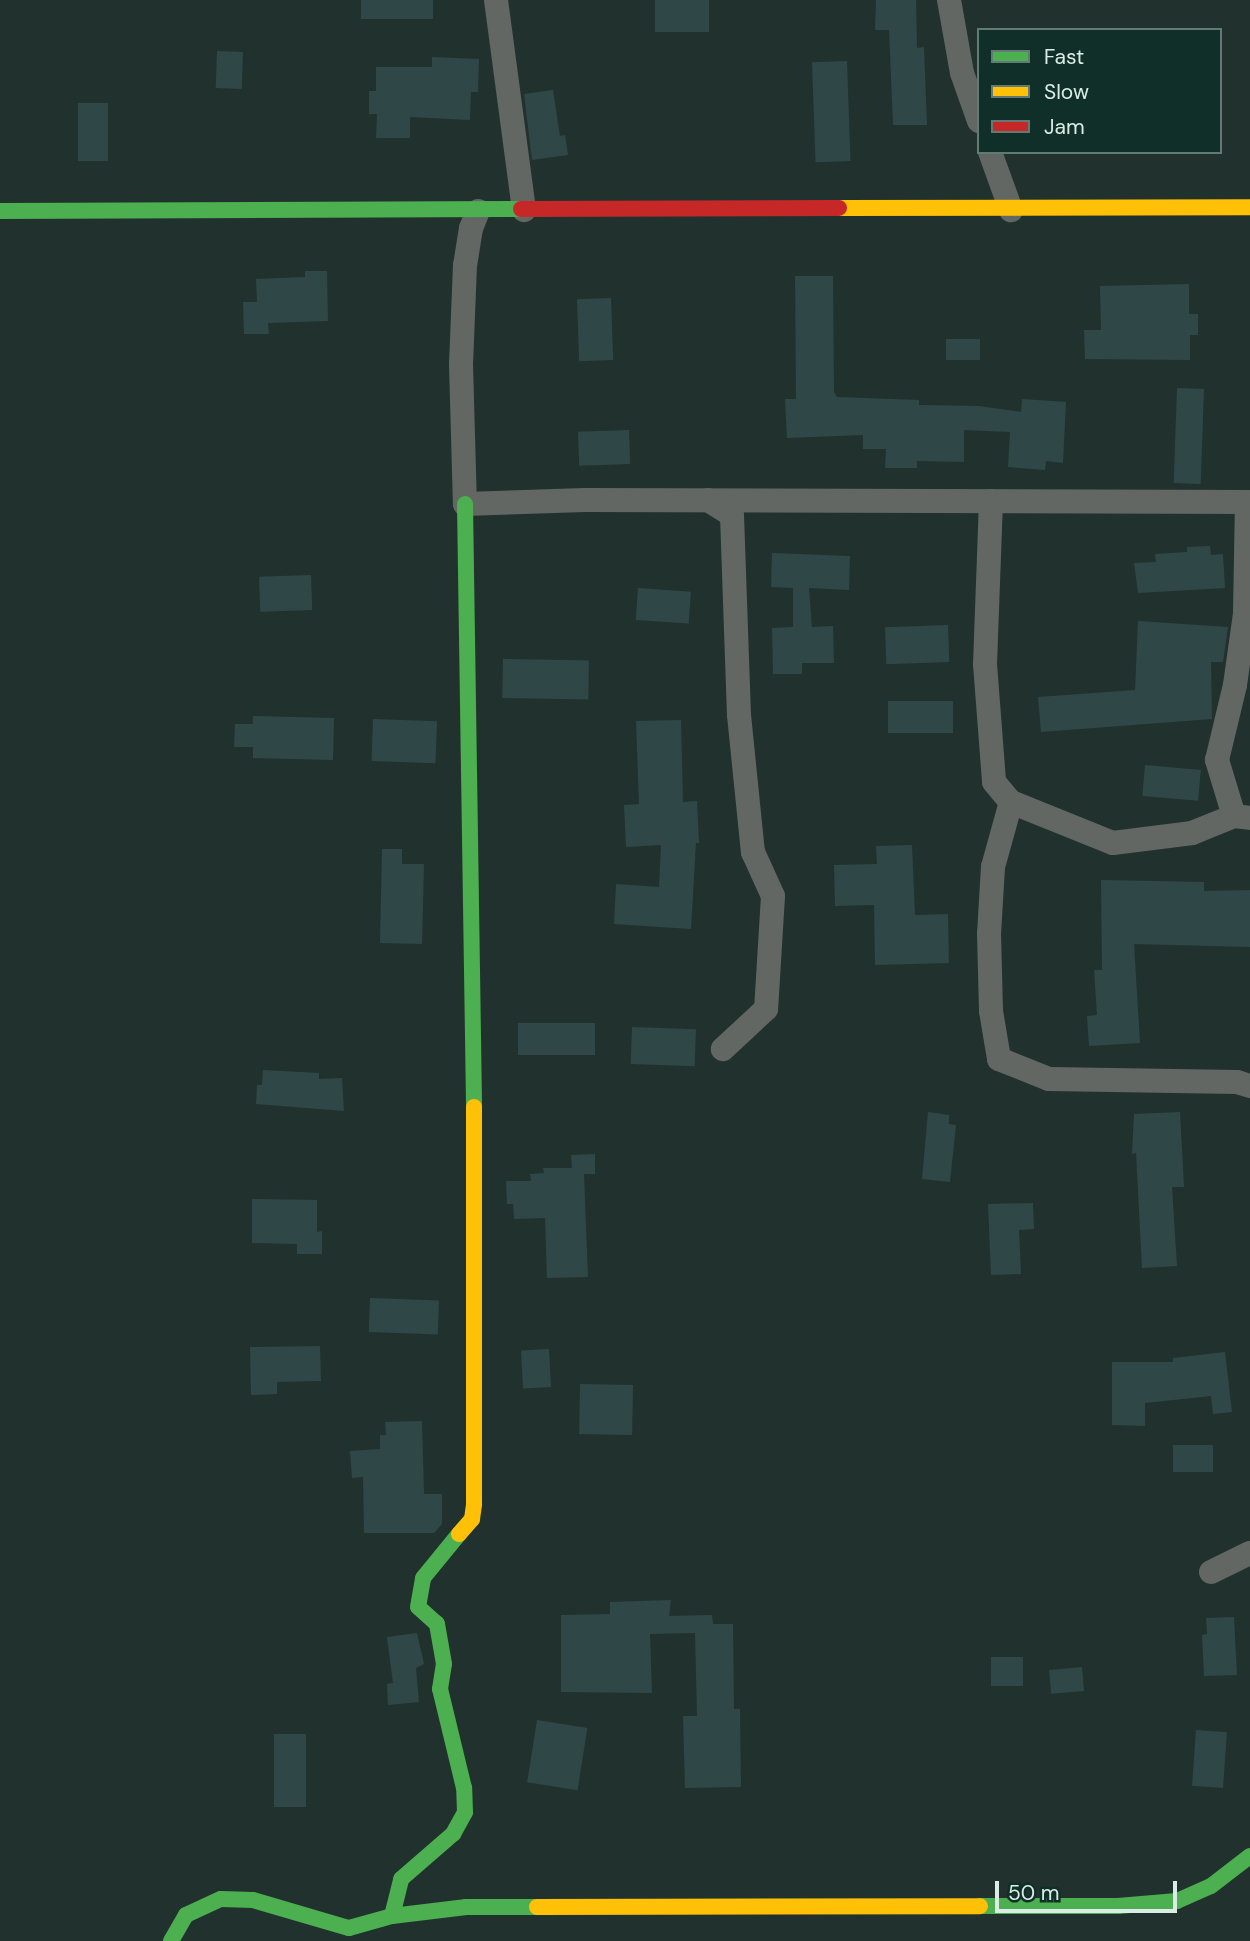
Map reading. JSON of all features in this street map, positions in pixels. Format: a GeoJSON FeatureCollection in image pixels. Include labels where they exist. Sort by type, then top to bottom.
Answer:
{"type":"FeatureCollection","features":[{"type":"Feature","properties":{"kind":"street"},"geometry":{"type":"LineString","coordinates":[[496,0],[524,210]]}},
{"type":"Feature","properties":{"kind":"street"},"geometry":{"type":"LineString","coordinates":[[948,0],[962,73],[977,115]]}},
{"type":"Feature","properties":{"kind":"street"},"geometry":{"type":"LineString","coordinates":[[991,154],[1011,210]]}},
{"type":"Feature","properties":{"kind":"street"},"geometry":{"type":"LineString","coordinates":[[0,211],[444,208],[478,211],[1011,210],[1250,207]]}},
{"type":"Feature","properties":{"kind":"street"},"geometry":{"type":"LineString","coordinates":[[392,1916],[401,1879],[453,1834],[465,1812],[464,1788],[440,1689],[444,1664],[437,1624],[418,1606],[418,1600],[423,1578],[472,1519],[474,1492],[475,1154],[466,504],[461,364],[465,265],[471,228],[478,211]]}},
{"type":"Feature","properties":{"kind":"street"},"geometry":{"type":"LineString","coordinates":[[466,504],[708,500],[991,500],[1249,502],[1245,614],[1235,685],[1217,760],[1242,817],[1192,833],[1113,843],[1010,802],[994,782],[985,664],[991,500]]}},
{"type":"Feature","properties":{"kind":"street"},"geometry":{"type":"LineString","coordinates":[[708,500],[732,515],[739,715],[752,852],[773,896],[766,1009],[723,1049]]}},
{"type":"Feature","properties":{"kind":"street"},"geometry":{"type":"LineString","coordinates":[[1010,802],[993,867],[989,934],[991,1011],[999,1059],[1049,1079],[1237,1083],[1250,1086]]}},
{"type":"Feature","properties":{"kind":"street"},"geometry":{"type":"LineString","coordinates":[[1211,1572],[1250,1553]]}},
{"type":"Feature","properties":{"kind":"street"},"geometry":{"type":"LineString","coordinates":[[171,1941],[186,1915],[220,1899],[253,1900],[349,1928],[392,1916],[490,1907],[1118,1906],[1177,1901],[1211,1886],[1250,1856]]}},
{"type":"Feature","properties":{"kind":"building"},"geometry":{"type":"Polygon","coordinates":[[[361,0],[433,0],[433,19],[361,19],[361,0]]]}},
{"type":"Feature","properties":{"kind":"building"},"geometry":{"type":"Polygon","coordinates":[[[655,0],[709,0],[709,32],[655,32],[655,0]]]}},
{"type":"Feature","properties":{"kind":"building"},"geometry":{"type":"Polygon","coordinates":[[[876,0],[916,0],[917,48],[924,47],[927,125],[893,125],[889,30],[875,30],[876,0]]]}},
{"type":"Feature","properties":{"kind":"building"},"geometry":{"type":"Polygon","coordinates":[[[217,51],[243,52],[242,89],[216,88],[217,51]]]}},
{"type":"Feature","properties":{"kind":"building"},"geometry":{"type":"Polygon","coordinates":[[[432,57],[479,59],[478,92],[471,92],[470,120],[410,117],[410,138],[376,138],[377,114],[369,114],[369,91],[376,91],[376,67],[432,67],[432,57]]]}},
{"type":"Feature","properties":{"kind":"building"},"geometry":{"type":"Polygon","coordinates":[[[847,61],[850,161],[816,162],[812,62],[847,61]]]}},
{"type":"Feature","properties":{"kind":"building"},"geometry":{"type":"Polygon","coordinates":[[[553,90],[560,136],[565,135],[568,155],[532,160],[524,94],[553,90]]]}},
{"type":"Feature","properties":{"kind":"building"},"geometry":{"type":"Polygon","coordinates":[[[78,103],[108,103],[108,161],[78,161],[78,103]]]}},
{"type":"Feature","properties":{"kind":"building"},"geometry":{"type":"Polygon","coordinates":[[[305,271],[327,271],[328,321],[268,323],[269,334],[244,334],[243,302],[257,302],[256,279],[305,277],[305,271]]]}},
{"type":"Feature","properties":{"kind":"building"},"geometry":{"type":"Polygon","coordinates":[[[795,276],[833,276],[834,392],[837,397],[919,400],[919,405],[979,406],[1021,412],[1022,399],[1066,402],[1063,463],[1046,461],[1045,470],[1008,467],[1010,432],[964,430],[964,462],[917,461],[917,468],[885,468],[886,449],[863,449],[863,435],[787,438],[785,399],[796,399],[795,276]]]}},
{"type":"Feature","properties":{"kind":"building"},"geometry":{"type":"Polygon","coordinates":[[[1189,284],[1189,314],[1198,314],[1198,335],[1190,335],[1190,360],[1085,359],[1084,330],[1101,330],[1100,286],[1189,284]]]}},
{"type":"Feature","properties":{"kind":"building"},"geometry":{"type":"Polygon","coordinates":[[[611,298],[613,360],[579,361],[577,299],[611,298]]]}},
{"type":"Feature","properties":{"kind":"building"},"geometry":{"type":"Polygon","coordinates":[[[946,339],[980,339],[980,360],[946,360],[946,339]]]}},
{"type":"Feature","properties":{"kind":"building"},"geometry":{"type":"Polygon","coordinates":[[[1177,388],[1204,389],[1201,484],[1174,483],[1177,388]]]}},
{"type":"Feature","properties":{"kind":"building"},"geometry":{"type":"Polygon","coordinates":[[[629,430],[630,464],[579,466],[578,432],[629,430]]]}},
{"type":"Feature","properties":{"kind":"building"},"geometry":{"type":"Polygon","coordinates":[[[1210,546],[1211,555],[1223,554],[1225,588],[1138,593],[1134,563],[1156,562],[1155,554],[1187,552],[1187,547],[1210,546]]]}},
{"type":"Feature","properties":{"kind":"building"},"geometry":{"type":"Polygon","coordinates":[[[772,553],[850,556],[849,590],[809,588],[812,627],[833,626],[834,663],[802,663],[802,674],[773,674],[772,628],[793,627],[793,588],[771,587],[772,553]]]}},
{"type":"Feature","properties":{"kind":"building"},"geometry":{"type":"Polygon","coordinates":[[[311,575],[312,610],[260,612],[259,577],[311,575]]]}},
{"type":"Feature","properties":{"kind":"building"},"geometry":{"type":"Polygon","coordinates":[[[638,588],[691,592],[689,624],[636,620],[638,588]]]}},
{"type":"Feature","properties":{"kind":"building"},"geometry":{"type":"Polygon","coordinates":[[[1138,621],[1228,627],[1223,662],[1211,662],[1212,719],[1041,732],[1038,697],[1135,690],[1138,621]]]}},
{"type":"Feature","properties":{"kind":"building"},"geometry":{"type":"Polygon","coordinates":[[[948,625],[949,662],[886,664],[885,627],[948,625]]]}},
{"type":"Feature","properties":{"kind":"building"},"geometry":{"type":"Polygon","coordinates":[[[503,659],[589,661],[588,699],[502,698],[503,659]]]}},
{"type":"Feature","properties":{"kind":"building"},"geometry":{"type":"Polygon","coordinates":[[[888,701],[953,701],[953,733],[888,733],[888,701]]]}},
{"type":"Feature","properties":{"kind":"building"},"geometry":{"type":"Polygon","coordinates":[[[253,716],[334,718],[333,760],[253,758],[253,747],[234,747],[235,724],[253,724],[253,716]]]}},
{"type":"Feature","properties":{"kind":"building"},"geometry":{"type":"Polygon","coordinates":[[[373,719],[437,721],[435,763],[372,761],[373,719]]]}},
{"type":"Feature","properties":{"kind":"building"},"geometry":{"type":"Polygon","coordinates":[[[681,720],[683,802],[697,801],[699,843],[696,843],[691,929],[614,924],[616,884],[659,887],[661,845],[626,847],[624,805],[639,804],[636,721],[681,720]]]}},
{"type":"Feature","properties":{"kind":"building"},"geometry":{"type":"Polygon","coordinates":[[[1145,765],[1201,770],[1198,801],[1142,796],[1145,765]]]}},
{"type":"Feature","properties":{"kind":"building"},"geometry":{"type":"Polygon","coordinates":[[[912,845],[915,915],[948,914],[949,963],[875,965],[874,905],[835,906],[834,865],[877,864],[876,846],[912,845]]]}},
{"type":"Feature","properties":{"kind":"building"},"geometry":{"type":"Polygon","coordinates":[[[382,849],[402,849],[402,864],[424,864],[422,944],[380,943],[382,849]]]}},
{"type":"Feature","properties":{"kind":"building"},"geometry":{"type":"Polygon","coordinates":[[[1101,880],[1204,882],[1204,891],[1250,890],[1250,947],[1134,944],[1140,1043],[1089,1046],[1087,1016],[1097,1015],[1094,970],[1102,970],[1101,880]]]}},
{"type":"Feature","properties":{"kind":"building"},"geometry":{"type":"Polygon","coordinates":[[[518,1023],[595,1023],[595,1055],[518,1055],[518,1023]]]}},
{"type":"Feature","properties":{"kind":"building"},"geometry":{"type":"Polygon","coordinates":[[[632,1027],[696,1029],[695,1066],[631,1064],[632,1027]]]}},
{"type":"Feature","properties":{"kind":"building"},"geometry":{"type":"Polygon","coordinates":[[[263,1070],[319,1073],[319,1079],[342,1078],[344,1111],[256,1104],[257,1085],[262,1085],[263,1070]]]}},
{"type":"Feature","properties":{"kind":"building"},"geometry":{"type":"Polygon","coordinates":[[[928,1112],[949,1115],[949,1124],[956,1125],[950,1182],[922,1179],[928,1112]]]}},
{"type":"Feature","properties":{"kind":"building"},"geometry":{"type":"Polygon","coordinates":[[[1180,1112],[1184,1187],[1172,1187],[1177,1266],[1142,1268],[1136,1153],[1132,1154],[1134,1114],[1180,1112]]]}},
{"type":"Feature","properties":{"kind":"building"},"geometry":{"type":"Polygon","coordinates":[[[595,1154],[595,1174],[584,1174],[588,1277],[547,1278],[545,1218],[514,1219],[513,1204],[507,1204],[506,1181],[531,1181],[530,1174],[544,1173],[543,1168],[572,1168],[571,1155],[595,1154]]]}},
{"type":"Feature","properties":{"kind":"building"},"geometry":{"type":"Polygon","coordinates":[[[252,1199],[317,1200],[317,1232],[322,1231],[322,1254],[297,1254],[297,1244],[252,1243],[252,1199]]]}},
{"type":"Feature","properties":{"kind":"building"},"geometry":{"type":"Polygon","coordinates":[[[1033,1203],[1034,1229],[1019,1230],[1021,1274],[991,1275],[988,1204],[1033,1203]]]}},
{"type":"Feature","properties":{"kind":"building"},"geometry":{"type":"Polygon","coordinates":[[[370,1298],[439,1300],[438,1334],[369,1332],[370,1298]]]}},
{"type":"Feature","properties":{"kind":"building"},"geometry":{"type":"Polygon","coordinates":[[[320,1346],[321,1381],[277,1382],[277,1394],[251,1395],[250,1347],[320,1346]]]}},
{"type":"Feature","properties":{"kind":"building"},"geometry":{"type":"Polygon","coordinates":[[[549,1349],[551,1387],[523,1388],[521,1350],[549,1349]]]}},
{"type":"Feature","properties":{"kind":"building"},"geometry":{"type":"Polygon","coordinates":[[[1225,1352],[1232,1412],[1213,1414],[1211,1396],[1145,1403],[1145,1426],[1112,1425],[1112,1362],[1173,1362],[1173,1358],[1225,1352]]]}},
{"type":"Feature","properties":{"kind":"building"},"geometry":{"type":"Polygon","coordinates":[[[580,1384],[633,1385],[632,1435],[579,1434],[580,1384]]]}},
{"type":"Feature","properties":{"kind":"building"},"geometry":{"type":"Polygon","coordinates":[[[422,1421],[424,1494],[442,1494],[442,1524],[434,1533],[364,1533],[363,1477],[352,1478],[350,1451],[380,1449],[380,1435],[386,1435],[385,1422],[422,1421]]]}},
{"type":"Feature","properties":{"kind":"building"},"geometry":{"type":"Polygon","coordinates":[[[1173,1445],[1213,1445],[1213,1472],[1173,1472],[1173,1445]]]}},
{"type":"Feature","properties":{"kind":"building"},"geometry":{"type":"Polygon","coordinates":[[[671,1600],[669,1616],[712,1615],[713,1624],[733,1624],[734,1709],[740,1709],[741,1787],[685,1788],[683,1716],[697,1716],[695,1633],[650,1634],[652,1693],[561,1692],[561,1615],[610,1614],[610,1602],[671,1600]]]}},
{"type":"Feature","properties":{"kind":"building"},"geometry":{"type":"Polygon","coordinates":[[[1234,1617],[1237,1675],[1204,1676],[1202,1635],[1207,1634],[1206,1618],[1234,1617]]]}},
{"type":"Feature","properties":{"kind":"building"},"geometry":{"type":"Polygon","coordinates":[[[417,1633],[424,1664],[416,1668],[419,1702],[388,1705],[387,1684],[393,1683],[387,1637],[417,1633]]]}},
{"type":"Feature","properties":{"kind":"building"},"geometry":{"type":"Polygon","coordinates":[[[991,1657],[1023,1657],[1023,1686],[991,1686],[991,1657]]]}},
{"type":"Feature","properties":{"kind":"building"},"geometry":{"type":"Polygon","coordinates":[[[1082,1667],[1084,1691],[1051,1694],[1049,1670],[1082,1667]]]}},
{"type":"Feature","properties":{"kind":"building"},"geometry":{"type":"Polygon","coordinates":[[[537,1720],[587,1728],[578,1790],[527,1782],[537,1720]]]}},
{"type":"Feature","properties":{"kind":"building"},"geometry":{"type":"Polygon","coordinates":[[[1196,1730],[1227,1732],[1223,1788],[1192,1786],[1196,1730]]]}},
{"type":"Feature","properties":{"kind":"building"},"geometry":{"type":"Polygon","coordinates":[[[274,1734],[306,1734],[306,1807],[274,1807],[274,1734]]]}},
{"type":"Feature","properties":{"kind":"traffic: fast"},"geometry":{"type":"LineString","coordinates":[[0,211],[521,209]]}},
{"type":"Feature","properties":{"kind":"traffic: fast"},"geometry":{"type":"LineString","coordinates":[[465,504],[474,1107]]}},
{"type":"Feature","properties":{"kind":"traffic: fast"},"geometry":{"type":"LineString","coordinates":[[392,1916],[401,1879],[453,1834],[465,1812],[464,1788],[440,1689],[444,1664],[437,1624],[418,1607],[423,1578],[459,1534]]}},
{"type":"Feature","properties":{"kind":"traffic: fast"},"geometry":{"type":"LineString","coordinates":[[980,1906],[1118,1906],[1177,1901],[1211,1886],[1250,1856]]}},
{"type":"Feature","properties":{"kind":"traffic: fast"},"geometry":{"type":"LineString","coordinates":[[171,1941],[186,1915],[221,1899],[253,1900],[349,1928],[392,1916],[466,1907],[537,1907]]}},
{"type":"Feature","properties":{"kind":"traffic: slow"},"geometry":{"type":"LineString","coordinates":[[839,208],[1250,207]]}},
{"type":"Feature","properties":{"kind":"traffic: slow"},"geometry":{"type":"LineString","coordinates":[[459,1534],[472,1519],[474,1504],[474,1107]]}},
{"type":"Feature","properties":{"kind":"traffic: slow"},"geometry":{"type":"LineString","coordinates":[[537,1907],[980,1906]]}},
{"type":"Feature","properties":{"kind":"traffic: jam"},"geometry":{"type":"LineString","coordinates":[[521,209],[839,208]]}}]}
